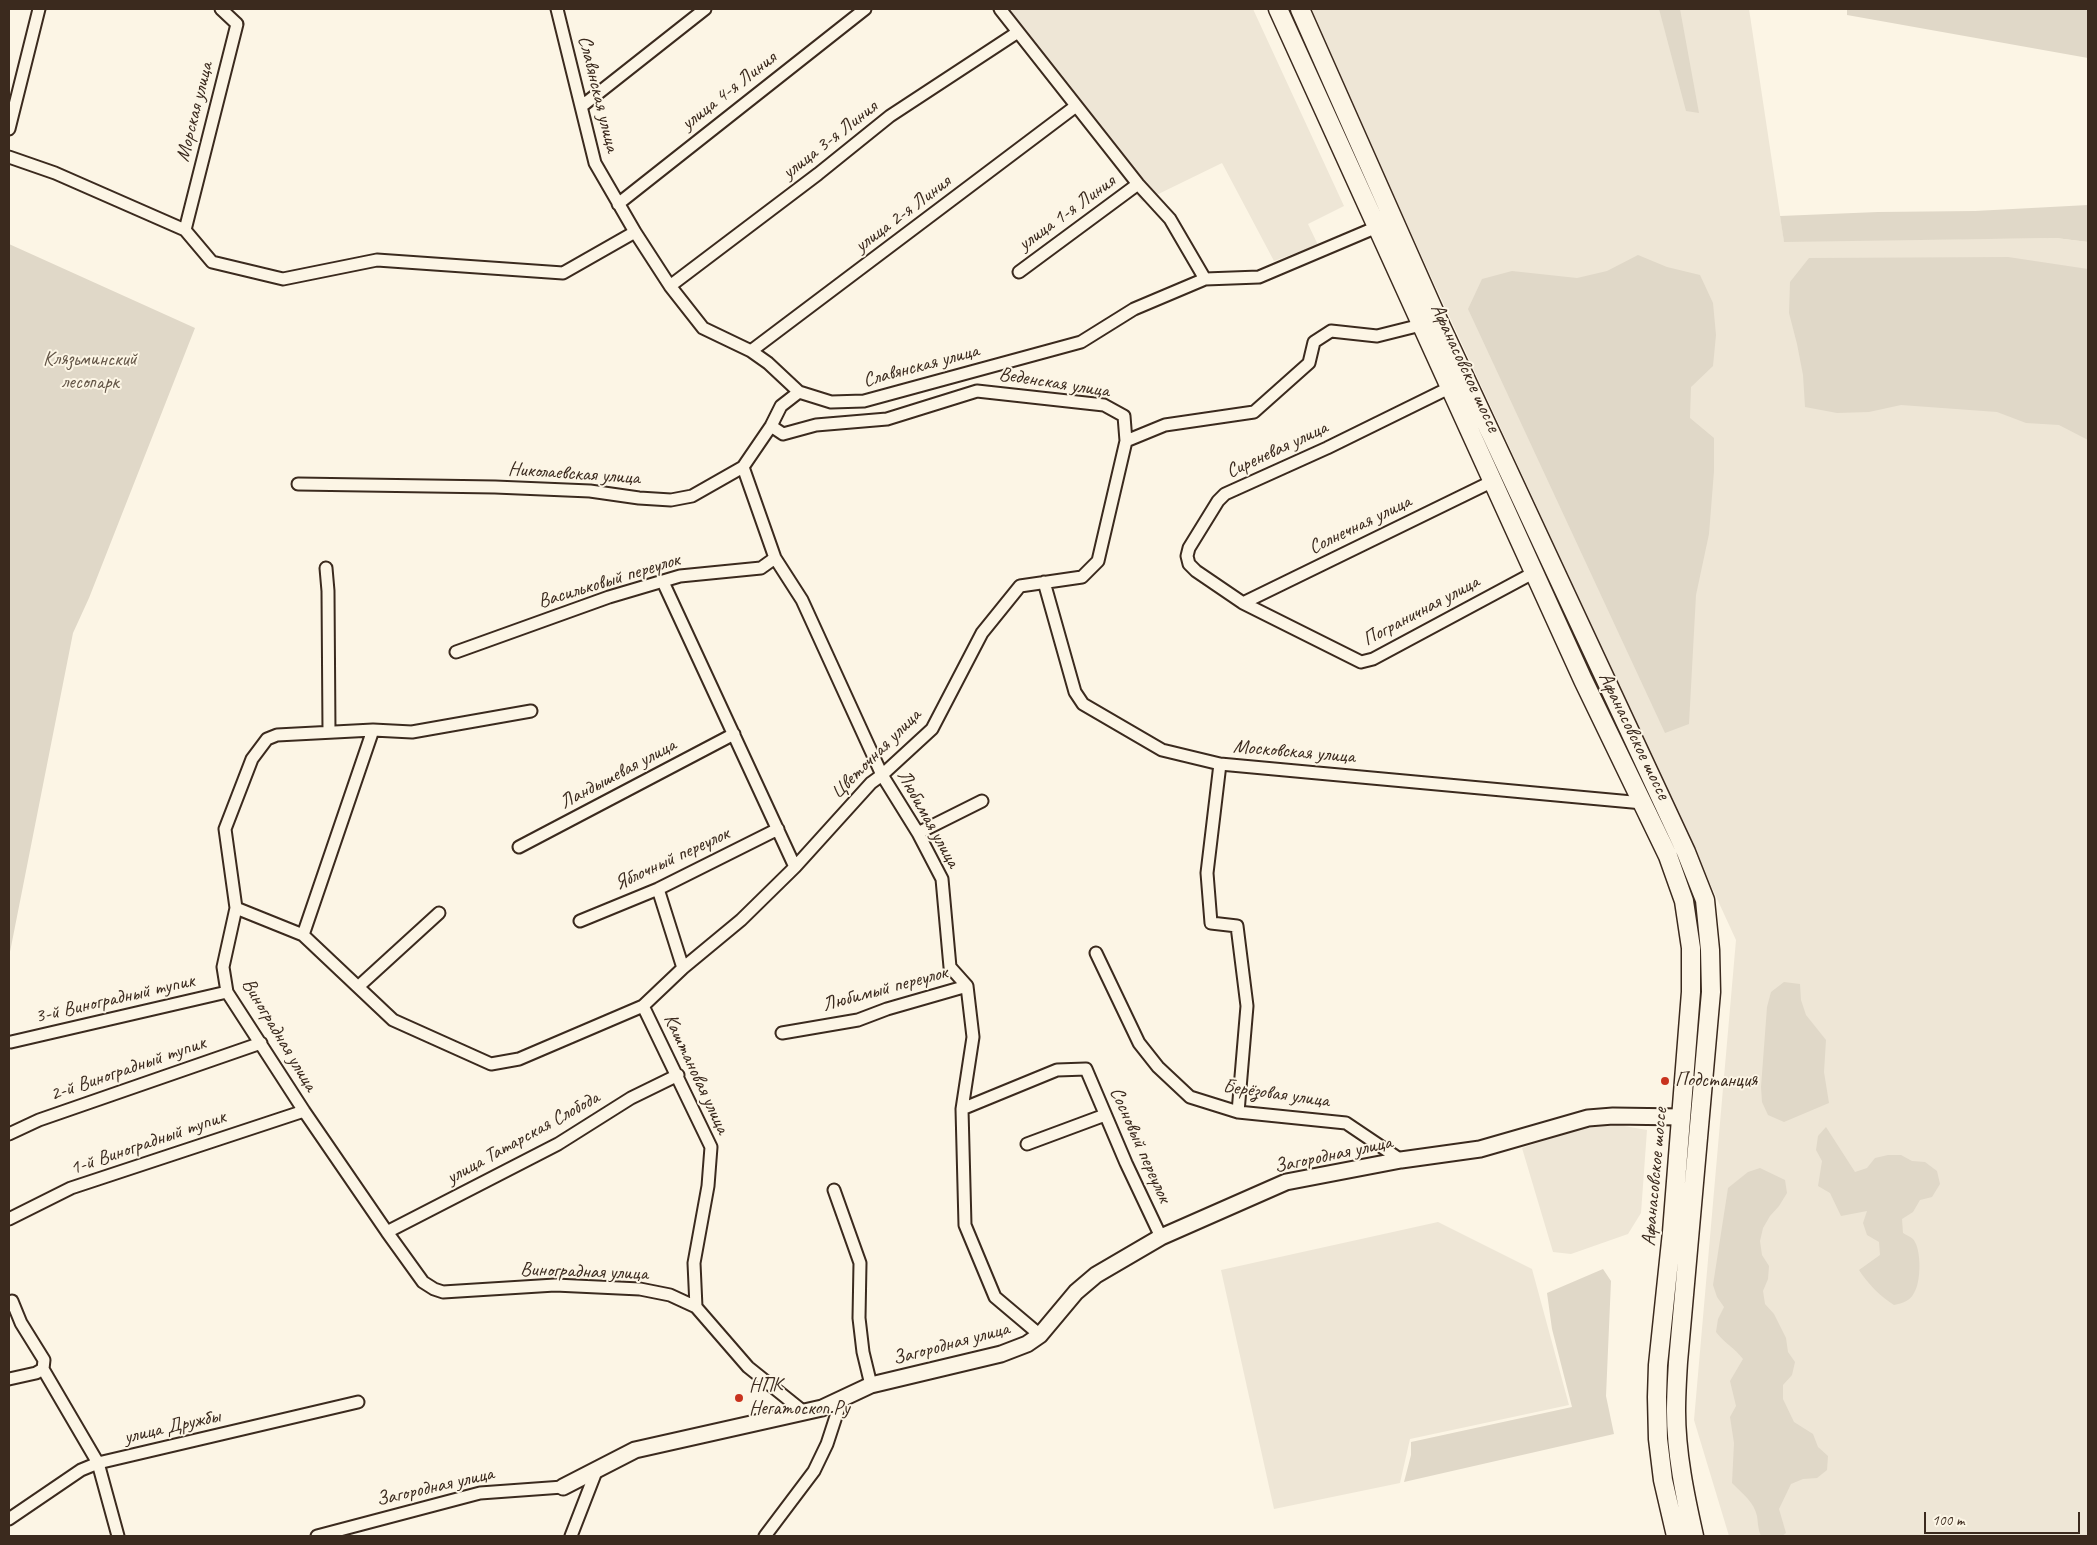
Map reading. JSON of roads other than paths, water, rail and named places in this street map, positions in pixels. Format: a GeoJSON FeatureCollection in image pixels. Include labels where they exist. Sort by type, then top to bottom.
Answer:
{"type":"FeatureCollection","features":[{"type":"Feature","properties":{"kind":"main road","name":"Афанасовское шоссе"},"geometry":{"type":"LineString","coordinates":[[1278,9],[1584,680],[1668,856],[1684,902],[1691,948],[1691,992],[1682,1117],[1658,1365],[1657,1397],[1658,1439],[1662,1480],[1676,1536]]}},
{"type":"Feature","properties":{"kind":"main road","name":"Афанасовское шоссе"},"geometry":{"type":"LineString","coordinates":[[1300,9],[1438,320],[1686,852],[1705,900],[1710,950],[1711,992],[1678,1362],[1676,1413],[1680,1459],[1694,1536]]}},
{"type":"Feature","properties":{"kind":"street"},"geometry":{"type":"LineString","coordinates":[[9,129],[39,9]]}},
{"type":"Feature","properties":{"kind":"street","name":"Морская улица"},"geometry":{"type":"LineString","coordinates":[[185,230],[237,24],[222,9]]}},
{"type":"Feature","properties":{"kind":"street","name":"Славянская улица"},"geometry":{"type":"LineString","coordinates":[[557,9],[582,106],[587,134],[596,163],[618,204],[670,286],[703,328],[751,351],[768,363],[799,392],[832,402],[864,401],[1081,342],[1134,309],[1205,279],[1259,277],[1377,227]]}},
{"type":"Feature","properties":{"kind":"street"},"geometry":{"type":"LineString","coordinates":[[582,106],[705,9]]}},
{"type":"Feature","properties":{"kind":"street","name":"улица 4-я Линия"},"geometry":{"type":"LineString","coordinates":[[618,204],[865,9]]}},
{"type":"Feature","properties":{"kind":"street"},"geometry":{"type":"LineString","coordinates":[[1000,9],[1138,184],[1170,219],[1205,279]]}},
{"type":"Feature","properties":{"kind":"street","name":"улица 3-я Линия"},"geometry":{"type":"LineString","coordinates":[[670,286],[818,174],[890,116],[1018,32]]}},
{"type":"Feature","properties":{"kind":"street","name":"улица 2-я Линия"},"geometry":{"type":"LineString","coordinates":[[751,351],[1076,106]]}},
{"type":"Feature","properties":{"kind":"street"},"geometry":{"type":"LineString","coordinates":[[9,157],[55,173],[185,230],[212,262],[283,279],[377,260],[562,273],[635,232]]}},
{"type":"Feature","properties":{"kind":"street","name":"улица 1-я Линия"},"geometry":{"type":"LineString","coordinates":[[1018,272],[1138,184]]}},
{"type":"Feature","properties":{"kind":"street"},"geometry":{"type":"LineString","coordinates":[[1126,441],[1165,425],[1254,412],[1310,363],[1314,342],[1331,331],[1378,336],[1422,325]]}},
{"type":"Feature","properties":{"kind":"street","name":"Сиреневая улица"},"geometry":{"type":"LineString","coordinates":[[1243,603],[1196,571],[1190,564],[1187,556],[1189,548],[1222,497],[1229,492],[1328,448],[1451,387]]}},
{"type":"Feature","properties":{"kind":"street","name":"Веденская улица"},"geometry":{"type":"LineString","coordinates":[[770,426],[783,434],[816,425],[887,419],[977,390],[1104,405],[1124,416],[1126,441]]}},
{"type":"Feature","properties":{"kind":"street","name":"Николаевская улица"},"geometry":{"type":"LineString","coordinates":[[298,484],[504,487],[590,491],[639,498],[671,500],[692,496],[743,467],[781,406],[799,392]]}},
{"type":"Feature","properties":{"kind":"street","name":"Цветочная улица"},"geometry":{"type":"LineString","coordinates":[[304,934],[393,1020],[491,1064],[519,1059],[642,1006],[683,968],[741,920],[795,867],[871,783],[932,729],[982,633],[1020,586],[1082,576],[1098,561],[1126,441]]}},
{"type":"Feature","properties":{"kind":"street","name":"Любимая улица"},"geometry":{"type":"LineString","coordinates":[[743,467],[775,558],[802,600],[882,775],[918,834],[942,879],[950,967],[967,986]]}},
{"type":"Feature","properties":{"kind":"street","name":"Солнечная улица"},"geometry":{"type":"LineString","coordinates":[[1243,603],[1493,481]]}},
{"type":"Feature","properties":{"kind":"street","name":"Васильковый переулок"},"geometry":{"type":"LineString","coordinates":[[456,652],[609,597],[680,576],[761,568],[775,558]]}},
{"type":"Feature","properties":{"kind":"street"},"geometry":{"type":"LineString","coordinates":[[326,568],[328,591],[329,732]]}},
{"type":"Feature","properties":{"kind":"street","name":"Пограничная улица"},"geometry":{"type":"LineString","coordinates":[[1243,603],[1356,661],[1367,662],[1535,572]]}},
{"type":"Feature","properties":{"kind":"street"},"geometry":{"type":"LineString","coordinates":[[663,582],[697,659],[734,734],[795,867]]}},
{"type":"Feature","properties":{"kind":"street","name":"Московская улица"},"geometry":{"type":"LineString","coordinates":[[1044,582],[1075,692],[1083,704],[1162,750],[1220,764],[1642,803]]}},
{"type":"Feature","properties":{"kind":"street","name":"Виноградная улица"},"geometry":{"type":"LineString","coordinates":[[531,711],[412,732],[374,730],[329,732],[277,735],[267,739],[252,759],[225,829],[236,908],[222,967],[227,992],[304,1111],[423,1282],[443,1292],[555,1286],[640,1289],[670,1295],[696,1307]]}},
{"type":"Feature","properties":{"kind":"street"},"geometry":{"type":"LineString","coordinates":[[236,908],[304,934],[374,730]]}},
{"type":"Feature","properties":{"kind":"street","name":"Ландышевая улица"},"geometry":{"type":"LineString","coordinates":[[519,847],[734,734]]}},
{"type":"Feature","properties":{"kind":"street"},"geometry":{"type":"LineString","coordinates":[[1220,764],[1207,873],[1211,923],[1237,926],[1247,1006],[1238,1112]]}},
{"type":"Feature","properties":{"kind":"street"},"geometry":{"type":"LineString","coordinates":[[918,834],[982,800]]}},
{"type":"Feature","properties":{"kind":"street","name":"Яблочный переулок"},"geometry":{"type":"LineString","coordinates":[[580,921],[658,889],[778,829]]}},
{"type":"Feature","properties":{"kind":"street"},"geometry":{"type":"LineString","coordinates":[[658,889],[683,968]]}},
{"type":"Feature","properties":{"kind":"street"},"geometry":{"type":"LineString","coordinates":[[359,986],[440,913]]}},
{"type":"Feature","properties":{"kind":"street","name":"Берёзовая улица"},"geometry":{"type":"LineString","coordinates":[[1096,953],[1139,1043],[1158,1067],[1190,1097],[1238,1112],[1346,1123],[1401,1160]]}},
{"type":"Feature","properties":{"kind":"street"},"geometry":{"type":"LineString","coordinates":[[967,986],[973,1036],[962,1109],[965,1225],[995,1297],[1040,1335]]}},
{"type":"Feature","properties":{"kind":"street","name":"Любимый переулок"},"geometry":{"type":"LineString","coordinates":[[782,1033],[858,1020],[887,1008],[967,986]]}},
{"type":"Feature","properties":{"kind":"street","name":"3-й Виноградный тупик"},"geometry":{"type":"LineString","coordinates":[[11,1042],[227,992]]}},
{"type":"Feature","properties":{"kind":"street","name":"Каштановая улица"},"geometry":{"type":"LineString","coordinates":[[642,1006],[678,1076],[711,1147],[708,1186],[694,1262],[696,1307]]}},
{"type":"Feature","properties":{"kind":"street","name":"2-й Виноградный тупик"},"geometry":{"type":"LineString","coordinates":[[9,1134],[39,1120],[261,1043]]}},
{"type":"Feature","properties":{"kind":"street","name":"Сосновый переулок"},"geometry":{"type":"LineString","coordinates":[[962,1109],[1058,1070],[1086,1069],[1161,1237]]}},
{"type":"Feature","properties":{"kind":"street","name":"улица Татарская Слобода"},"geometry":{"type":"LineString","coordinates":[[387,1232],[558,1144],[631,1098],[678,1076]]}},
{"type":"Feature","properties":{"kind":"street","name":"1-й Виноградный тупик"},"geometry":{"type":"LineString","coordinates":[[9,1219],[70,1188],[304,1111]]}},
{"type":"Feature","properties":{"kind":"street"},"geometry":{"type":"LineString","coordinates":[[1027,1144],[1105,1115]]}},
{"type":"Feature","properties":{"kind":"street","name":"Загородная улица"},"geometry":{"type":"LineString","coordinates":[[317,1536],[480,1493],[563,1486],[635,1450],[822,1408],[871,1385],[1001,1354],[1027,1344],[1040,1335],[1076,1292],[1096,1275],[1161,1237],[1286,1182],[1401,1160],[1480,1149],[1588,1118],[1612,1116],[1682,1117]]}},
{"type":"Feature","properties":{"kind":"street"},"geometry":{"type":"LineString","coordinates":[[834,1190],[860,1264],[859,1318],[863,1352],[871,1385]]}},
{"type":"Feature","properties":{"kind":"street"},"geometry":{"type":"LineString","coordinates":[[12,1302],[21,1323],[44,1360],[43,1369],[98,1464],[118,1536]]}},
{"type":"Feature","properties":{"kind":"street"},"geometry":{"type":"LineString","coordinates":[[696,1307],[710,1326],[748,1367],[804,1412]]}},
{"type":"Feature","properties":{"kind":"street"},"geometry":{"type":"LineString","coordinates":[[9,1378],[36,1373],[43,1369]]}},
{"type":"Feature","properties":{"kind":"street"},"geometry":{"type":"LineString","coordinates":[[765,1536],[814,1471],[830,1435],[842,1398]]}},
{"type":"Feature","properties":{"kind":"street","name":"улица Дружбы"},"geometry":{"type":"LineString","coordinates":[[9,1520],[81,1470],[98,1464],[358,1402]]}},
{"type":"Feature","properties":{"kind":"street"},"geometry":{"type":"LineString","coordinates":[[570,1536],[597,1469]]}},
{"type":"Feature","properties":{"kind":"place","name":"Подстанция"},"geometry":{"type":"Point","coordinates":[1665,1081]}},
{"type":"Feature","properties":{"kind":"place","name":"НПК Негатоскоп.Ру"},"geometry":{"type":"Point","coordinates":[739,1398]}},
{"type":"Feature","properties":{"kind":"park label","name":"Клязьминский лесопарк"},"geometry":{"type":"Point","coordinates":[90,372]}}]}
